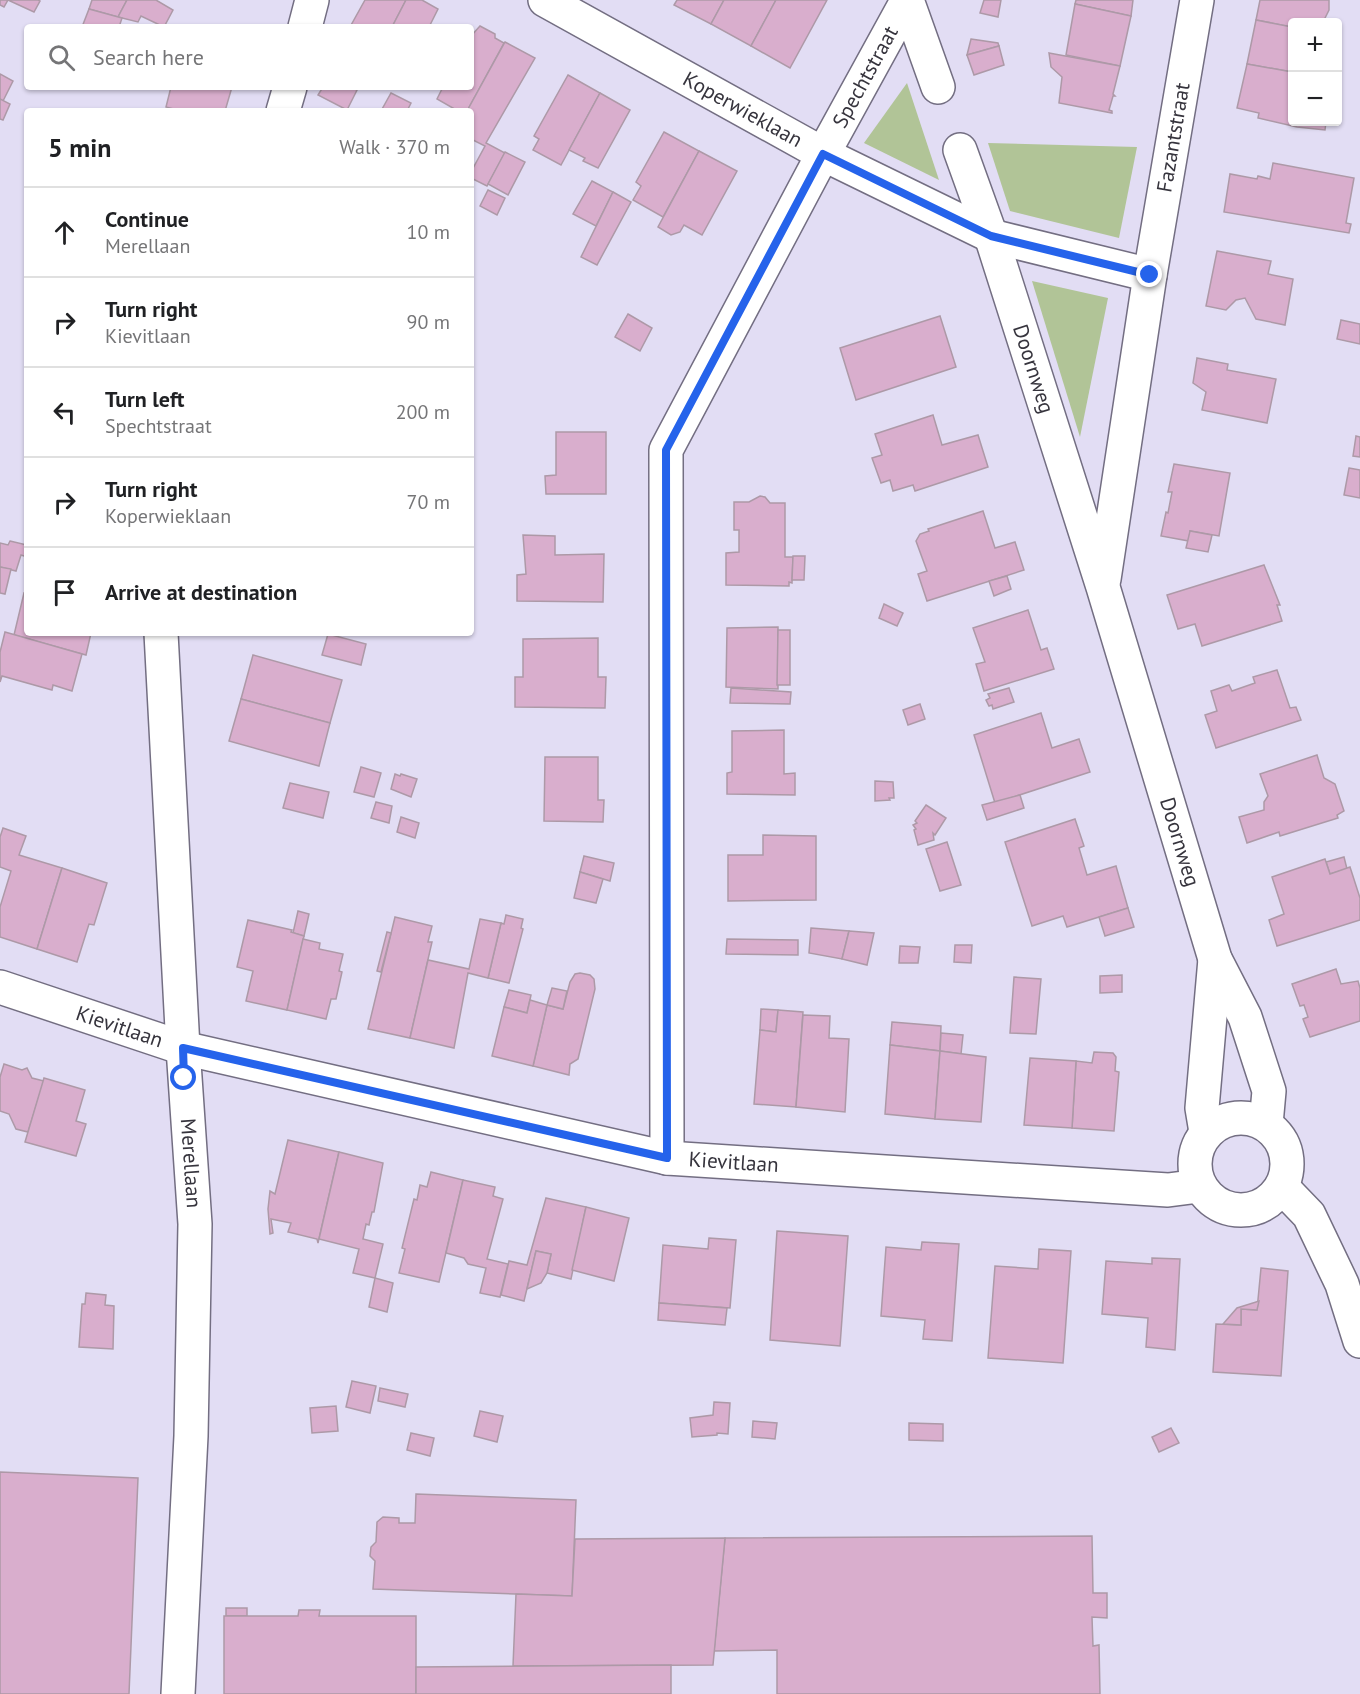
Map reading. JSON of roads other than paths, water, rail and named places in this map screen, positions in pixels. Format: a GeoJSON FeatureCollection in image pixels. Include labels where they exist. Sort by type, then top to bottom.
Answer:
{"type":"FeatureCollection","features":[{"type":"Feature","properties":{"kind":"street"},"geometry":{"type":"LineString","coordinates":[[306,24],[312,0]]}},
{"type":"Feature","properties":{"kind":"street","name":"Koperwieklaan"},"geometry":{"type":"LineString","coordinates":[[545,0],[823,154],[991,236],[1150,275]]}},
{"type":"Feature","properties":{"kind":"street"},"geometry":{"type":"LineString","coordinates":[[907,0],[938,87]]}},
{"type":"Feature","properties":{"kind":"street","name":"Spechtstraat"},"geometry":{"type":"LineString","coordinates":[[667,1158],[666,450],[907,0]]}},
{"type":"Feature","properties":{"kind":"street","name":"Fazantstraat"},"geometry":{"type":"LineString","coordinates":[[1150,275],[1197,0]]}},
{"type":"Feature","properties":{"kind":"street"},"geometry":{"type":"LineString","coordinates":[[285,108],[289,90]]}},
{"type":"Feature","properties":{"kind":"street","name":"Doornweg"},"geometry":{"type":"LineString","coordinates":[[960,150],[991,236],[1103,587],[1215,959],[1245,1017],[1269,1091],[1266,1124]]}},
{"type":"Feature","properties":{"kind":"street","name":"Doornweg"},"geometry":{"type":"LineString","coordinates":[[1103,587],[1150,275]]}},
{"type":"Feature","properties":{"kind":"street","name":"Merellaan"},"geometry":{"type":"LineString","coordinates":[[161,636],[183,1048],[195,1224],[191,1436],[178,1694]]}},
{"type":"Feature","properties":{"kind":"street","name":"Doornweg"},"geometry":{"type":"LineString","coordinates":[[1206,1132],[1202,1108],[1215,959]]}},
{"type":"Feature","properties":{"kind":"street","name":"Kievitlaan"},"geometry":{"type":"LineString","coordinates":[[0,987],[183,1048],[667,1158],[1168,1190],[1199,1186]]}},
{"type":"Feature","properties":{"kind":"street"},"geometry":{"type":"LineString","coordinates":[[1244,1117],[1266,1124],[1281,1139],[1288,1161],[1282,1187],[1272,1199],[1256,1208],[1235,1211],[1214,1203],[1199,1186],[1194,1171],[1195,1152],[1206,1132],[1220,1121],[1244,1117]]}},
{"type":"Feature","properties":{"kind":"street"},"geometry":{"type":"LineString","coordinates":[[1282,1187],[1309,1215],[1342,1284],[1360,1341]]}}]}
